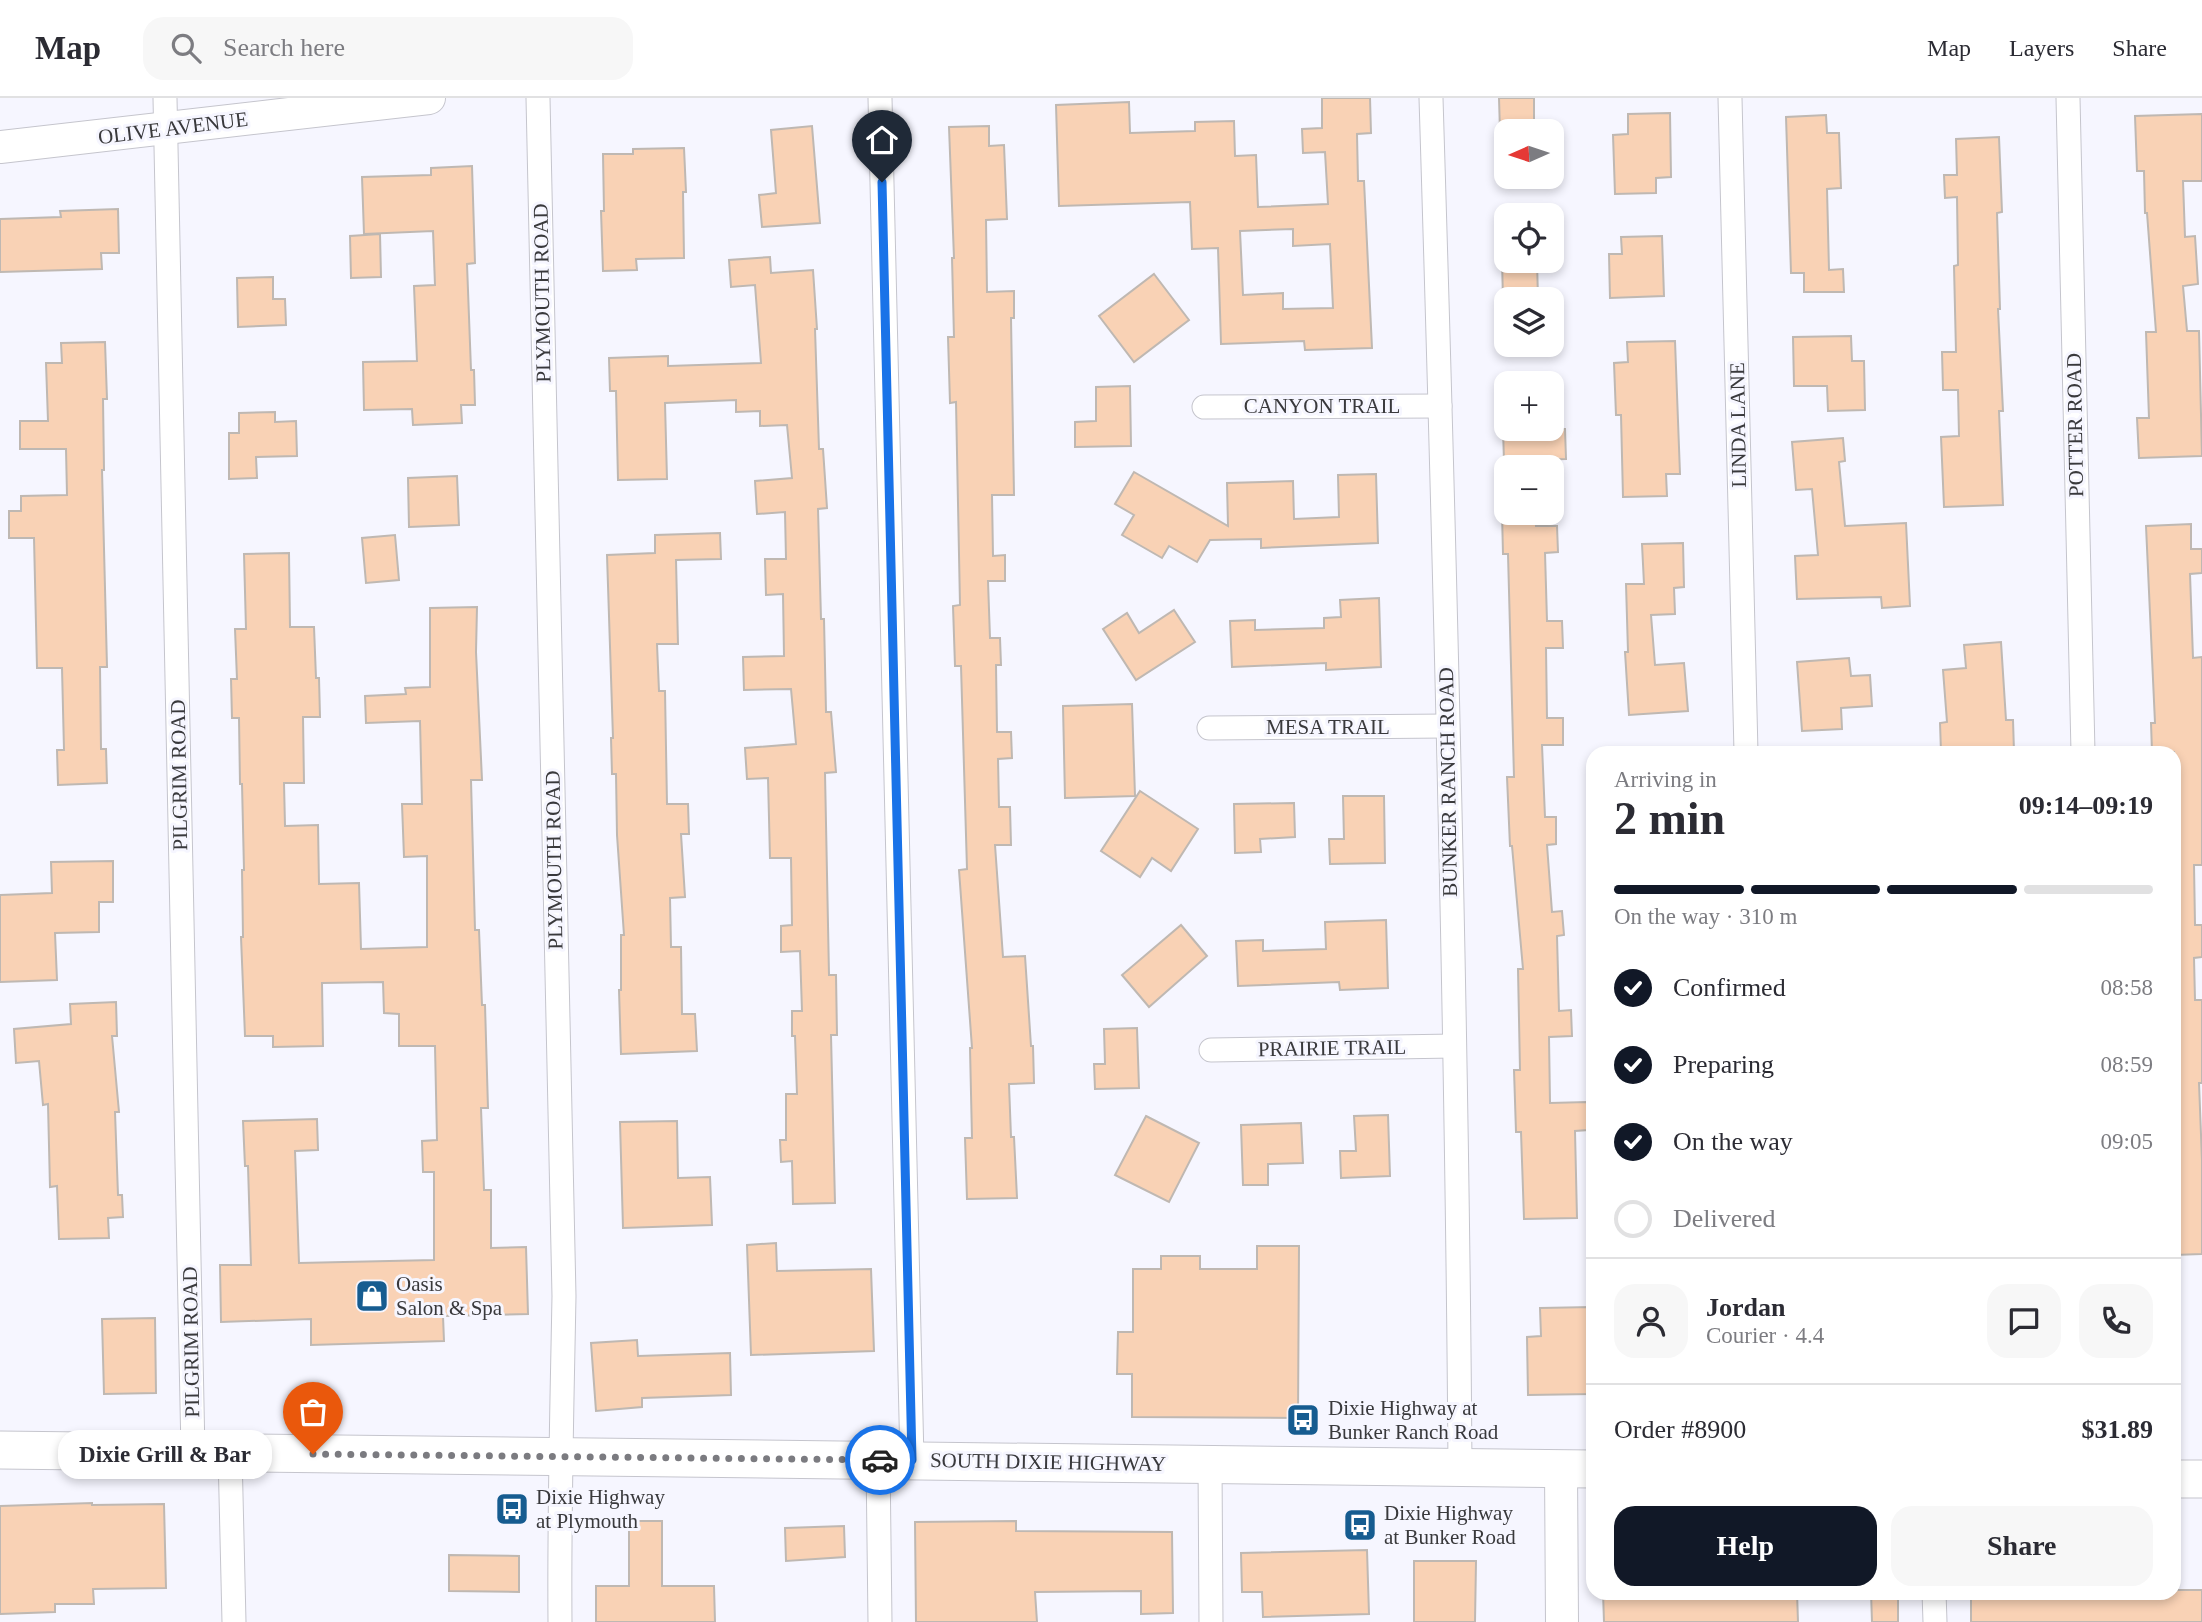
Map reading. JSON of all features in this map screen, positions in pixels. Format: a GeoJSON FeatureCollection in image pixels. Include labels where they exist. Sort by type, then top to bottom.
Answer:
{"type":"FeatureCollection","features":[{"type":"Feature","properties":{"kind":"main road","name":"SOUTH DIXIE HIGHWAY"},"geometry":{"type":"LineString","coordinates":[[0,1450],[1577,1469]]}},
{"type":"Feature","properties":{"kind":"main road"},"geometry":{"type":"LineString","coordinates":[[2181,1479],[2202,1479]]}},
{"type":"Feature","properties":{"kind":"street","name":"PILGRIM ROAD"},"geometry":{"type":"LineString","coordinates":[[165,98],[193,1452]]}},
{"type":"Feature","properties":{"kind":"street","name":"OLIVE AVENUE"},"geometry":{"type":"LineString","coordinates":[[0,148],[429,98]]}},
{"type":"Feature","properties":{"kind":"street","name":"PLYMOUTH ROAD"},"geometry":{"type":"LineString","coordinates":[[538,98],[564,1296],[562,1457],[558,1514],[560,1622]]}},
{"type":"Feature","properties":{"kind":"street"},"geometry":{"type":"LineString","coordinates":[[880,98],[895,1460],[880,1622]]}},
{"type":"Feature","properties":{"kind":"street","name":"BUNKER RANCH ROAD"},"geometry":{"type":"LineString","coordinates":[[1431,98],[1454,1046],[1460,1467]]}},
{"type":"Feature","properties":{"kind":"street","name":"LINDA LANE"},"geometry":{"type":"LineString","coordinates":[[1730,98],[1746,746]]}},
{"type":"Feature","properties":{"kind":"street","name":"POTTER ROAD"},"geometry":{"type":"LineString","coordinates":[[2068,98],[2082,746]]}},
{"type":"Feature","properties":{"kind":"street","name":"CANYON TRAIL"},"geometry":{"type":"LineString","coordinates":[[1204,407],[1440,406]]}},
{"type":"Feature","properties":{"kind":"street","name":"MESA TRAIL"},"geometry":{"type":"LineString","coordinates":[[1209,728],[1447,726]]}},
{"type":"Feature","properties":{"kind":"street","name":"PRAIRIE TRAIL"},"geometry":{"type":"LineString","coordinates":[[1211,1050],[1454,1046]]}},
{"type":"Feature","properties":{"kind":"street"},"geometry":{"type":"LineString","coordinates":[[230,1452],[233,1622]]}},
{"type":"Feature","properties":{"kind":"street"},"geometry":{"type":"LineString","coordinates":[[1210,1464],[1211,1622]]}},
{"type":"Feature","properties":{"kind":"street"},"geometry":{"type":"LineString","coordinates":[[1562,1622],[1577,1469]]}},
{"type":"Feature","properties":{"kind":"street"},"geometry":{"type":"LineString","coordinates":[[1934,1600],[1935,1622]]}},
{"type":"Feature","properties":{"kind":"building"},"geometry":{"type":"Polygon","coordinates":[[[1322,98],[1370,98],[1371,133],[1357,134],[1358,181],[1364,181],[1372,348],[1305,350],[1304,341],[1221,344],[1218,248],[1192,249],[1190,202],[1059,206],[1056,105],[1129,102],[1130,133],[1195,131],[1195,122],[1234,121],[1235,156],[1256,155],[1258,207],[1328,204],[1325,152],[1303,153],[1302,129],[1322,128],[1322,98]],[[1293,229],[1240,231],[1243,295],[1283,293],[1283,309],[1333,308],[1330,244],[1293,246],[1293,229]]]}},
{"type":"Feature","properties":{"kind":"building"},"geometry":{"type":"Polygon","coordinates":[[[1499,98],[1534,98],[1534,119],[1500,119],[1499,98]]]}},
{"type":"Feature","properties":{"kind":"building"},"geometry":{"type":"Polygon","coordinates":[[[1670,113],[1671,177],[1656,178],[1656,193],[1615,194],[1613,135],[1628,134],[1628,114],[1670,113]]]}},
{"type":"Feature","properties":{"kind":"building"},"geometry":{"type":"Polygon","coordinates":[[[2202,114],[2202,181],[2183,181],[2185,237],[2195,236],[2198,284],[2183,286],[2187,331],[2199,331],[2202,456],[2139,458],[2137,418],[2149,418],[2146,332],[2156,332],[2145,213],[2144,171],[2137,171],[2135,116],[2202,114]]]}},
{"type":"Feature","properties":{"kind":"building"},"geometry":{"type":"Polygon","coordinates":[[[1826,115],[1827,133],[1839,133],[1841,188],[1827,189],[1829,270],[1843,269],[1844,292],[1804,292],[1804,273],[1791,273],[1786,117],[1826,115]]]}},
{"type":"Feature","properties":{"kind":"building"},"geometry":{"type":"Polygon","coordinates":[[[812,126],[820,223],[762,227],[759,195],[776,193],[771,130],[812,126]]]}},
{"type":"Feature","properties":{"kind":"building"},"geometry":{"type":"Polygon","coordinates":[[[989,126],[989,146],[1004,145],[1007,219],[986,220],[987,292],[1014,291],[1014,318],[1011,318],[1014,495],[992,495],[993,556],[1005,555],[1005,581],[988,581],[990,638],[1000,638],[1001,665],[996,665],[997,732],[1011,732],[1012,758],[998,759],[999,807],[1010,807],[1011,845],[995,845],[1003,957],[1025,956],[1034,1083],[1009,1084],[1017,1198],[967,1199],[965,1138],[972,1138],[972,1048],[959,870],[967,869],[961,666],[955,666],[953,606],[960,605],[956,402],[950,403],[948,337],[954,337],[949,127],[989,126]]]}},
{"type":"Feature","properties":{"kind":"building"},"geometry":{"type":"Polygon","coordinates":[[[1999,137],[2002,212],[1997,213],[1998,309],[2003,411],[1999,411],[2003,505],[1944,507],[1941,437],[1959,436],[1958,390],[1943,390],[1942,352],[1956,352],[1954,266],[1958,265],[1957,197],[1945,198],[1944,175],[1957,175],[1956,139],[1999,137]]]}},
{"type":"Feature","properties":{"kind":"building"},"geometry":{"type":"Polygon","coordinates":[[[684,148],[684,258],[636,259],[637,270],[603,271],[603,154],[633,154],[633,149],[684,148]]]}},
{"type":"Feature","properties":{"kind":"building"},"geometry":{"type":"Polygon","coordinates":[[[472,166],[475,263],[467,264],[475,405],[461,405],[462,423],[413,425],[412,409],[364,410],[363,362],[417,361],[414,286],[435,285],[433,231],[364,234],[362,177],[431,175],[431,168],[472,166]]]}},
{"type":"Feature","properties":{"kind":"building"},"geometry":{"type":"Polygon","coordinates":[[[118,209],[119,253],[101,253],[102,269],[0,272],[0,219],[61,217],[60,211],[118,209]]]}},
{"type":"Feature","properties":{"kind":"building"},"geometry":{"type":"Polygon","coordinates":[[[380,234],[381,277],[351,278],[350,236],[380,234]]]}},
{"type":"Feature","properties":{"kind":"building"},"geometry":{"type":"Polygon","coordinates":[[[1662,236],[1664,296],[1610,298],[1609,254],[1622,254],[1621,237],[1662,236]]]}},
{"type":"Feature","properties":{"kind":"building"},"geometry":{"type":"Polygon","coordinates":[[[770,257],[771,273],[813,270],[819,449],[823,449],[827,508],[818,509],[821,619],[824,619],[826,712],[831,712],[836,772],[825,773],[829,975],[836,975],[837,1035],[831,1035],[835,1203],[793,1204],[792,1161],[781,1162],[780,1140],[786,1140],[786,1094],[797,1094],[792,1011],[802,1011],[800,951],[781,952],[781,926],[792,925],[791,858],[770,858],[768,778],[747,779],[745,748],[796,744],[791,689],[744,690],[743,657],[784,656],[783,594],[766,595],[765,559],[786,559],[785,512],[757,514],[755,481],[792,478],[787,425],[760,426],[760,411],[736,412],[736,400],[665,403],[667,479],[618,480],[616,391],[610,391],[609,358],[668,356],[668,366],[761,363],[755,285],[731,287],[729,260],[770,257]]]}},
{"type":"Feature","properties":{"kind":"building"},"geometry":{"type":"Polygon","coordinates":[[[1502,273],[1537,273],[1538,287],[1503,287],[1502,273]]]}},
{"type":"Feature","properties":{"kind":"building"},"geometry":{"type":"Polygon","coordinates":[[[1154,274],[1189,320],[1134,362],[1099,316],[1154,274]]]}},
{"type":"Feature","properties":{"kind":"building"},"geometry":{"type":"Polygon","coordinates":[[[273,277],[273,299],[285,299],[286,325],[238,327],[237,278],[273,277]]]}},
{"type":"Feature","properties":{"kind":"building"},"geometry":{"type":"Polygon","coordinates":[[[1851,336],[1852,361],[1864,361],[1865,410],[1828,411],[1827,386],[1794,386],[1793,337],[1851,336]]]}},
{"type":"Feature","properties":{"kind":"building"},"geometry":{"type":"Polygon","coordinates":[[[1675,341],[1680,474],[1666,474],[1667,496],[1623,497],[1621,415],[1616,415],[1614,363],[1628,362],[1627,342],[1675,341]]]}},
{"type":"Feature","properties":{"kind":"building"},"geometry":{"type":"Polygon","coordinates":[[[105,342],[107,399],[103,399],[102,470],[107,667],[100,667],[101,749],[106,749],[107,783],[58,785],[57,750],[64,750],[62,668],[37,668],[34,538],[9,538],[9,511],[21,511],[21,496],[67,495],[66,449],[20,449],[20,421],[48,421],[46,363],[62,363],[61,343],[105,342]]]}},
{"type":"Feature","properties":{"kind":"building"},"geometry":{"type":"Polygon","coordinates":[[[1130,386],[1131,446],[1075,447],[1075,422],[1096,421],[1096,387],[1130,386]]]}},
{"type":"Feature","properties":{"kind":"building"},"geometry":{"type":"Polygon","coordinates":[[[275,412],[275,422],[296,421],[297,456],[256,457],[257,478],[229,479],[229,433],[239,433],[239,413],[275,412]]]}},
{"type":"Feature","properties":{"kind":"building"},"geometry":{"type":"Polygon","coordinates":[[[1565,429],[1566,459],[1564,455],[1504,455],[1503,441],[1564,441],[1565,429]]]}},
{"type":"Feature","properties":{"kind":"building"},"geometry":{"type":"Polygon","coordinates":[[[1843,438],[1845,461],[1839,462],[1845,526],[1906,523],[1910,606],[1882,608],[1881,597],[1797,599],[1795,556],[1818,555],[1812,489],[1796,490],[1792,442],[1843,438]]]}},
{"type":"Feature","properties":{"kind":"building"},"geometry":{"type":"Polygon","coordinates":[[[1134,472],[1228,526],[1227,483],[1293,481],[1294,519],[1339,517],[1338,475],[1376,474],[1378,543],[1261,548],[1261,539],[1210,540],[1197,562],[1169,546],[1162,558],[1122,535],[1134,515],[1115,504],[1134,472]]]}},
{"type":"Feature","properties":{"kind":"building"},"geometry":{"type":"Polygon","coordinates":[[[457,476],[459,525],[409,527],[408,478],[457,476]]]}},
{"type":"Feature","properties":{"kind":"building"},"geometry":{"type":"Polygon","coordinates":[[[2191,524],[2191,549],[2202,549],[2202,573],[2190,574],[2193,658],[2202,657],[2202,865],[2194,865],[2195,925],[2202,925],[2202,957],[2194,958],[2195,1000],[2202,1000],[2202,1083],[2199,1083],[2202,1254],[2181,1255],[2181,746],[2152,746],[2151,723],[2155,723],[2146,526],[2191,524]]]}},
{"type":"Feature","properties":{"kind":"building"},"geometry":{"type":"Polygon","coordinates":[[[1502,525],[1557,526],[1558,552],[1545,553],[1547,621],[1562,621],[1563,648],[1546,648],[1547,718],[1563,718],[1563,745],[1542,745],[1545,817],[1556,817],[1556,844],[1547,845],[1552,912],[1562,911],[1564,935],[1557,936],[1559,1011],[1571,1010],[1572,1036],[1549,1037],[1550,1103],[1586,1102],[1586,1130],[1575,1131],[1577,1218],[1524,1219],[1521,1132],[1516,1132],[1514,1070],[1520,1070],[1518,969],[1523,969],[1510,846],[1507,777],[1514,777],[1508,554],[1503,554],[1502,525]]]}},
{"type":"Feature","properties":{"kind":"building"},"geometry":{"type":"Polygon","coordinates":[[[720,533],[721,559],[676,560],[678,644],[657,644],[659,691],[665,691],[667,804],[688,804],[689,834],[681,834],[685,897],[670,898],[671,947],[681,947],[682,1014],[695,1014],[697,1051],[621,1054],[619,990],[621,935],[624,935],[616,774],[612,774],[607,555],[655,553],[655,535],[720,533]]]}},
{"type":"Feature","properties":{"kind":"building"},"geometry":{"type":"Polygon","coordinates":[[[395,535],[399,580],[366,583],[362,538],[395,535]]]}},
{"type":"Feature","properties":{"kind":"building"},"geometry":{"type":"Polygon","coordinates":[[[1683,543],[1684,587],[1674,588],[1675,614],[1651,615],[1655,665],[1684,663],[1688,711],[1629,715],[1625,652],[1628,652],[1626,584],[1644,584],[1642,544],[1683,543]]]}},
{"type":"Feature","properties":{"kind":"building"},"geometry":{"type":"Polygon","coordinates":[[[289,553],[290,627],[314,627],[320,717],[303,717],[304,783],[284,783],[285,826],[318,825],[319,884],[359,883],[361,949],[427,947],[427,856],[404,857],[402,804],[422,804],[420,721],[366,723],[365,696],[406,694],[405,688],[430,687],[430,608],[477,607],[476,652],[482,780],[471,780],[475,930],[479,930],[482,1005],[485,1005],[488,1108],[481,1108],[484,1190],[491,1190],[491,1248],[526,1247],[528,1314],[443,1316],[444,1341],[311,1345],[311,1319],[221,1322],[220,1265],[251,1265],[248,1166],[245,1166],[243,1121],[317,1119],[318,1150],[295,1151],[299,1263],[434,1260],[434,1172],[423,1172],[422,1141],[437,1140],[435,1046],[399,1046],[399,1014],[384,1013],[383,982],[322,983],[323,1046],[273,1047],[273,1036],[245,1036],[241,937],[244,870],[242,784],[239,718],[232,718],[231,679],[237,679],[235,629],[246,629],[244,554],[289,553]]]}},
{"type":"Feature","properties":{"kind":"building"},"geometry":{"type":"Polygon","coordinates":[[[1379,598],[1381,667],[1326,670],[1326,663],[1232,667],[1230,621],[1255,620],[1255,630],[1324,628],[1324,618],[1341,617],[1340,600],[1379,598]]]}},
{"type":"Feature","properties":{"kind":"building"},"geometry":{"type":"Polygon","coordinates":[[[1174,610],[1195,642],[1136,680],[1103,629],[1127,613],[1139,633],[1174,610]]]}},
{"type":"Feature","properties":{"kind":"building"},"geometry":{"type":"Polygon","coordinates":[[[2001,642],[2006,720],[2013,720],[2014,746],[1941,746],[1940,723],[1947,722],[1943,670],[1966,668],[1964,645],[2001,642]]]}},
{"type":"Feature","properties":{"kind":"building"},"geometry":{"type":"Polygon","coordinates":[[[1849,658],[1851,676],[1870,675],[1872,706],[1841,708],[1842,729],[1802,731],[1797,662],[1849,658]]]}},
{"type":"Feature","properties":{"kind":"building"},"geometry":{"type":"Polygon","coordinates":[[[1132,704],[1135,796],[1065,798],[1063,706],[1132,704]]]}},
{"type":"Feature","properties":{"kind":"building"},"geometry":{"type":"Polygon","coordinates":[[[1140,791],[1198,829],[1171,871],[1152,858],[1140,877],[1101,851],[1140,791]]]}},
{"type":"Feature","properties":{"kind":"building"},"geometry":{"type":"Polygon","coordinates":[[[1343,796],[1384,796],[1385,863],[1330,864],[1329,839],[1344,839],[1343,796]]]}},
{"type":"Feature","properties":{"kind":"building"},"geometry":{"type":"Polygon","coordinates":[[[1294,803],[1295,837],[1260,839],[1261,852],[1235,853],[1234,804],[1294,803]]]}},
{"type":"Feature","properties":{"kind":"building"},"geometry":{"type":"Polygon","coordinates":[[[113,861],[113,902],[99,902],[99,932],[55,933],[57,980],[0,982],[0,895],[52,893],[51,862],[113,861]]]}},
{"type":"Feature","properties":{"kind":"building"},"geometry":{"type":"Polygon","coordinates":[[[1386,920],[1388,988],[1340,990],[1339,982],[1238,986],[1236,941],[1263,940],[1263,951],[1326,949],[1325,922],[1386,920]]]}},
{"type":"Feature","properties":{"kind":"building"},"geometry":{"type":"Polygon","coordinates":[[[1181,925],[1207,956],[1149,1007],[1122,975],[1181,925]]]}},
{"type":"Feature","properties":{"kind":"building"},"geometry":{"type":"Polygon","coordinates":[[[116,1002],[117,1036],[112,1036],[119,1112],[115,1112],[118,1195],[122,1195],[123,1217],[108,1218],[109,1238],[59,1239],[57,1186],[50,1187],[48,1104],[43,1105],[39,1061],[16,1063],[14,1029],[71,1024],[70,1004],[116,1002]]]}},
{"type":"Feature","properties":{"kind":"building"},"geometry":{"type":"Polygon","coordinates":[[[1137,1028],[1139,1088],[1095,1089],[1094,1064],[1105,1064],[1104,1029],[1137,1028]]]}},
{"type":"Feature","properties":{"kind":"building"},"geometry":{"type":"Polygon","coordinates":[[[1388,1115],[1390,1176],[1341,1178],[1340,1151],[1356,1151],[1354,1116],[1388,1115]]]}},
{"type":"Feature","properties":{"kind":"building"},"geometry":{"type":"Polygon","coordinates":[[[1146,1116],[1199,1143],[1169,1202],[1115,1175],[1146,1116]]]}},
{"type":"Feature","properties":{"kind":"building"},"geometry":{"type":"Polygon","coordinates":[[[677,1121],[678,1178],[710,1177],[712,1225],[623,1228],[620,1122],[677,1121]]]}},
{"type":"Feature","properties":{"kind":"building"},"geometry":{"type":"Polygon","coordinates":[[[1301,1123],[1303,1163],[1268,1164],[1268,1185],[1243,1185],[1241,1125],[1301,1123]]]}},
{"type":"Feature","properties":{"kind":"building"},"geometry":{"type":"Polygon","coordinates":[[[776,1243],[777,1271],[871,1269],[874,1351],[751,1355],[747,1245],[776,1243]]]}},
{"type":"Feature","properties":{"kind":"building"},"geometry":{"type":"Polygon","coordinates":[[[1257,1246],[1299,1246],[1298,1418],[1132,1417],[1132,1374],[1117,1374],[1118,1332],[1133,1332],[1133,1269],[1161,1269],[1161,1256],[1200,1256],[1200,1269],[1257,1269],[1257,1246]]]}},
{"type":"Feature","properties":{"kind":"building"},"geometry":{"type":"Polygon","coordinates":[[[1586,1307],[1586,1394],[1528,1395],[1527,1337],[1541,1336],[1540,1308],[1586,1307]]]}},
{"type":"Feature","properties":{"kind":"building"},"geometry":{"type":"Polygon","coordinates":[[[155,1318],[156,1393],[104,1394],[102,1319],[155,1318]]]}},
{"type":"Feature","properties":{"kind":"building"},"geometry":{"type":"Polygon","coordinates":[[[637,1340],[638,1356],[730,1353],[731,1395],[642,1398],[642,1407],[596,1411],[591,1343],[637,1340]]]}},
{"type":"Feature","properties":{"kind":"building"},"geometry":{"type":"Polygon","coordinates":[[[164,1504],[166,1588],[93,1589],[94,1604],[55,1604],[55,1612],[0,1614],[0,1506],[164,1504]]]}},
{"type":"Feature","properties":{"kind":"building"},"geometry":{"type":"Polygon","coordinates":[[[629,1521],[662,1521],[662,1586],[714,1586],[715,1622],[596,1622],[596,1586],[629,1586],[629,1521]]]}},
{"type":"Feature","properties":{"kind":"building"},"geometry":{"type":"Polygon","coordinates":[[[1016,1521],[1016,1531],[1172,1532],[1173,1613],[1141,1614],[1141,1591],[1035,1592],[1037,1622],[916,1622],[915,1522],[1016,1521]]]}},
{"type":"Feature","properties":{"kind":"building"},"geometry":{"type":"Polygon","coordinates":[[[844,1526],[845,1557],[786,1561],[785,1528],[844,1526]]]}},
{"type":"Feature","properties":{"kind":"building"},"geometry":{"type":"Polygon","coordinates":[[[1367,1550],[1369,1614],[1263,1617],[1262,1592],[1242,1592],[1241,1553],[1367,1550]]]}},
{"type":"Feature","properties":{"kind":"building"},"geometry":{"type":"Polygon","coordinates":[[[449,1555],[519,1556],[519,1592],[449,1591],[449,1555]]]}},
{"type":"Feature","properties":{"kind":"building"},"geometry":{"type":"Polygon","coordinates":[[[1414,1561],[1476,1561],[1475,1622],[1414,1622],[1414,1561]]]}},
{"type":"Feature","properties":{"kind":"building"},"geometry":{"type":"Polygon","coordinates":[[[2181,1590],[2202,1590],[2202,1622],[1971,1622],[1971,1600],[2181,1600],[2181,1590]]]}},
{"type":"Feature","properties":{"kind":"building"},"geometry":{"type":"Polygon","coordinates":[[[1603,1600],[1797,1600],[1798,1622],[1604,1622],[1603,1600]]]}},
{"type":"Feature","properties":{"kind":"building"},"geometry":{"type":"Polygon","coordinates":[[[1871,1600],[1898,1600],[1898,1622],[1872,1622],[1871,1600]]]}},
{"type":"Feature","properties":{"kind":"way so far"},"geometry":{"type":"LineString","coordinates":[[313,1454],[880,1460]]}},
{"type":"Feature","properties":{"kind":"place","name":"Oasis Salon & Spa"},"geometry":{"type":"Point","coordinates":[372,1296]}},
{"type":"Feature","properties":{"kind":"place","name":"Dixie Highway at Bunker Ranch Road"},"geometry":{"type":"Point","coordinates":[1303,1420]}},
{"type":"Feature","properties":{"kind":"place","name":"Dixie Grill & Bar"},"geometry":{"type":"Point","coordinates":[313,1454]}},
{"type":"Feature","properties":{"kind":"place","name":"Dixie Highway at Plymouth"},"geometry":{"type":"Point","coordinates":[512,1509]}},
{"type":"Feature","properties":{"kind":"place","name":"Dixie Highway at Bunker Road"},"geometry":{"type":"Point","coordinates":[1360,1525]}},
{"type":"Feature","properties":{"kind":"route"},"geometry":{"type":"LineString","coordinates":[[880,1460],[912,1460],[882,182]]}}]}
